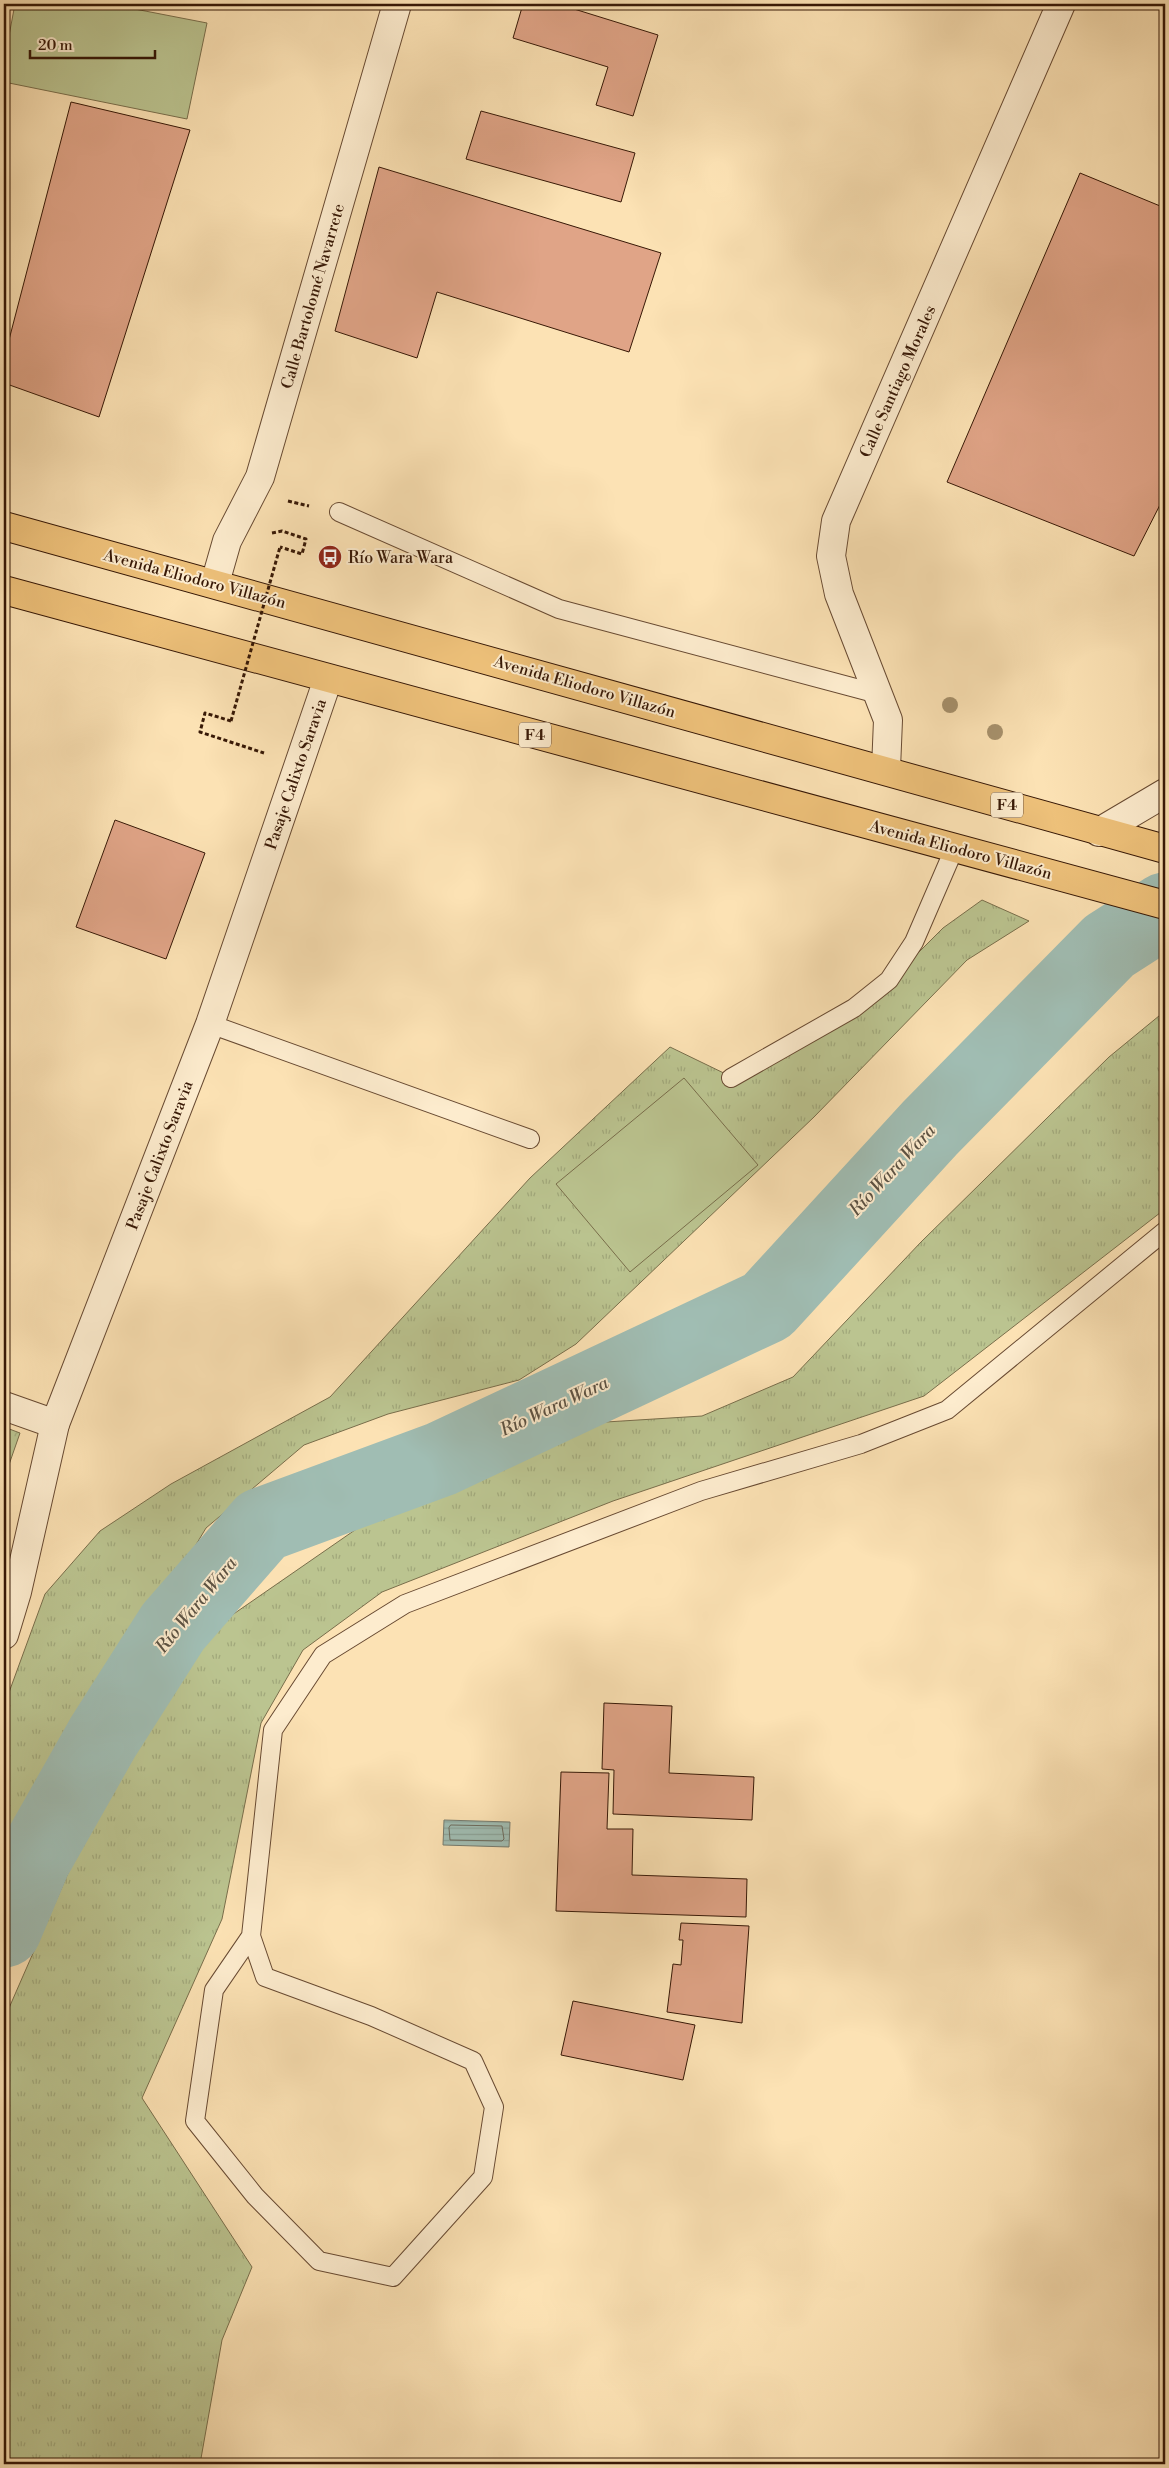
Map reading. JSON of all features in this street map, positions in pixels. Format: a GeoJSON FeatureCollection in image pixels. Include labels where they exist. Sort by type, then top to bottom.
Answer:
{"type":"FeatureCollection","features":[{"type":"Feature","properties":{"kind":"highway","name":"Avenida Eliodoro Villazón"},"geometry":{"type":"LineString","coordinates":[[4,526],[215,583],[1165,849]]}},
{"type":"Feature","properties":{"kind":"highway","name":"Avenida Eliodoro Villazón"},"geometry":{"type":"LineString","coordinates":[[4,590],[1165,905]]}},
{"type":"Feature","properties":{"kind":"street","name":"Calle Bartolomé Navarrete"},"geometry":{"type":"LineString","coordinates":[[215,583],[227,541],[260,477],[397,4]]}},
{"type":"Feature","properties":{"kind":"street","name":"Calle Santiago Morales"},"geometry":{"type":"LineString","coordinates":[[886,770],[888,720],[839,594],[832,556],[836,521],[1061,4]]}},
{"type":"Feature","properties":{"kind":"street","name":"Pasaje Calixto Saravia"},"geometry":{"type":"LineString","coordinates":[[4,1635],[11,1589],[55,1424],[210,1024],[328,679]]}},
{"type":"Feature","properties":{"kind":"street"},"geometry":{"type":"LineString","coordinates":[[1099,832],[1165,793]]}},
{"type":"Feature","properties":{"kind":"street"},"geometry":{"type":"LineString","coordinates":[[4,1406],[55,1424]]}},
{"type":"Feature","properties":{"kind":"lane"},"geometry":{"type":"LineString","coordinates":[[339,512],[559,609],[878,694]]}},
{"type":"Feature","properties":{"kind":"lane"},"geometry":{"type":"LineString","coordinates":[[731,1078],[854,1008],[889,980],[914,942],[955,847]]}},
{"type":"Feature","properties":{"kind":"lane"},"geometry":{"type":"LineString","coordinates":[[210,1024],[530,1139]]}},
{"type":"Feature","properties":{"kind":"lane"},"geometry":{"type":"LineString","coordinates":[[251,1936],[214,1990],[195,2121],[255,2196],[319,2261],[393,2277],[483,2177],[494,2107],[473,2061],[372,2016],[266,1977],[251,1936],[273,1730],[322,1655],[405,1604],[701,1491],[860,1444],[948,1410],[1165,1231]]}},
{"type":"Feature","properties":{"kind":"path"},"geometry":{"type":"LineString","coordinates":[[252,494],[339,512]]}},
{"type":"Feature","properties":{"kind":"path"},"geometry":{"type":"LineString","coordinates":[[282,531],[306,539],[302,554],[280,547],[231,721],[206,713],[200,732],[299,764]]}},
{"type":"Feature","properties":{"kind":"green space"},"geometry":{"type":"Polygon","coordinates":[[[15,4],[109,4],[207,23],[187,119],[4,82],[4,62],[15,4]]]}},
{"type":"Feature","properties":{"kind":"green space"},"geometry":{"type":"Polygon","coordinates":[[[982,900],[1029,921],[967,960],[814,1117],[576,1344],[519,1380],[388,1414],[304,1445],[206,1528],[56,1778],[4,1893],[4,1706],[45,1594],[100,1531],[171,1484],[330,1397],[530,1178],[670,1047],[734,1078],[880,991],[943,928],[982,900]]]}},
{"type":"Feature","properties":{"kind":"green space"},"geometry":{"type":"Polygon","coordinates":[[[1165,1011],[1165,1209],[924,1396],[613,1501],[382,1592],[303,1650],[261,1723],[222,1919],[142,2098],[252,2267],[222,2340],[200,2464],[4,2464],[4,2041],[9,2008],[139,1711],[222,1622],[394,1503],[487,1455],[590,1423],[702,1416],[793,1377],[921,1242],[1109,1057],[1165,1011]]]}},
{"type":"Feature","properties":{"kind":"green space"},"geometry":{"type":"Polygon","coordinates":[[[684,1078],[758,1165],[630,1272],[556,1184],[684,1078]]]}},
{"type":"Feature","properties":{"kind":"green space"},"geometry":{"type":"Polygon","coordinates":[[[4,1427],[20,1433],[4,1479],[4,1427]]]}},
{"type":"Feature","properties":{"kind":"water"},"geometry":{"type":"Polygon","coordinates":[[[444,1820],[510,1822],[509,1847],[443,1845],[444,1820]]]}},
{"type":"Feature","properties":{"kind":"building"},"geometry":{"type":"Polygon","coordinates":[[[523,4],[558,4],[658,35],[633,116],[596,105],[608,67],[513,38],[523,4]]]}},
{"type":"Feature","properties":{"kind":"building"},"geometry":{"type":"Polygon","coordinates":[[[71,102],[190,130],[99,417],[4,383],[4,359],[71,102]]]}},
{"type":"Feature","properties":{"kind":"building"},"geometry":{"type":"Polygon","coordinates":[[[481,111],[635,153],[621,202],[466,159],[481,111]]]}},
{"type":"Feature","properties":{"kind":"building"},"geometry":{"type":"Polygon","coordinates":[[[379,167],[661,253],[629,352],[437,292],[417,358],[335,331],[379,167]]]}},
{"type":"Feature","properties":{"kind":"building"},"geometry":{"type":"Polygon","coordinates":[[[1080,173],[1165,208],[1165,495],[1134,556],[947,482],[1080,173]]]}},
{"type":"Feature","properties":{"kind":"building"},"geometry":{"type":"Polygon","coordinates":[[[115,820],[205,853],[166,959],[76,927],[115,820]]]}},
{"type":"Feature","properties":{"kind":"building"},"geometry":{"type":"Polygon","coordinates":[[[604,1703],[672,1706],[669,1773],[754,1777],[752,1820],[613,1814],[614,1770],[602,1769],[604,1703]]]}},
{"type":"Feature","properties":{"kind":"building"},"geometry":{"type":"Polygon","coordinates":[[[561,1772],[609,1773],[607,1829],[633,1829],[632,1875],[747,1879],[746,1917],[556,1911],[561,1772]]]}},
{"type":"Feature","properties":{"kind":"building"},"geometry":{"type":"Polygon","coordinates":[[[681,1923],[749,1926],[742,2023],[667,2012],[673,1964],[681,1965],[683,1940],[679,1940],[681,1923]]]}},
{"type":"Feature","properties":{"kind":"building"},"geometry":{"type":"Polygon","coordinates":[[[573,2001],[695,2025],[683,2080],[561,2055],[573,2001]]]}},
{"type":"Feature","properties":{"kind":"waterway","name":"Río Wara Wara"},"geometry":{"type":"LineString","coordinates":[[4,1930],[34,1859],[103,1737],[173,1627],[262,1525],[441,1459],[767,1306],[930,1128],[1109,946],[1165,910]]}},
{"type":"Feature","properties":{"kind":"place","name":"Río Wara Wara"},"geometry":{"type":"Point","coordinates":[330,557]}}]}
